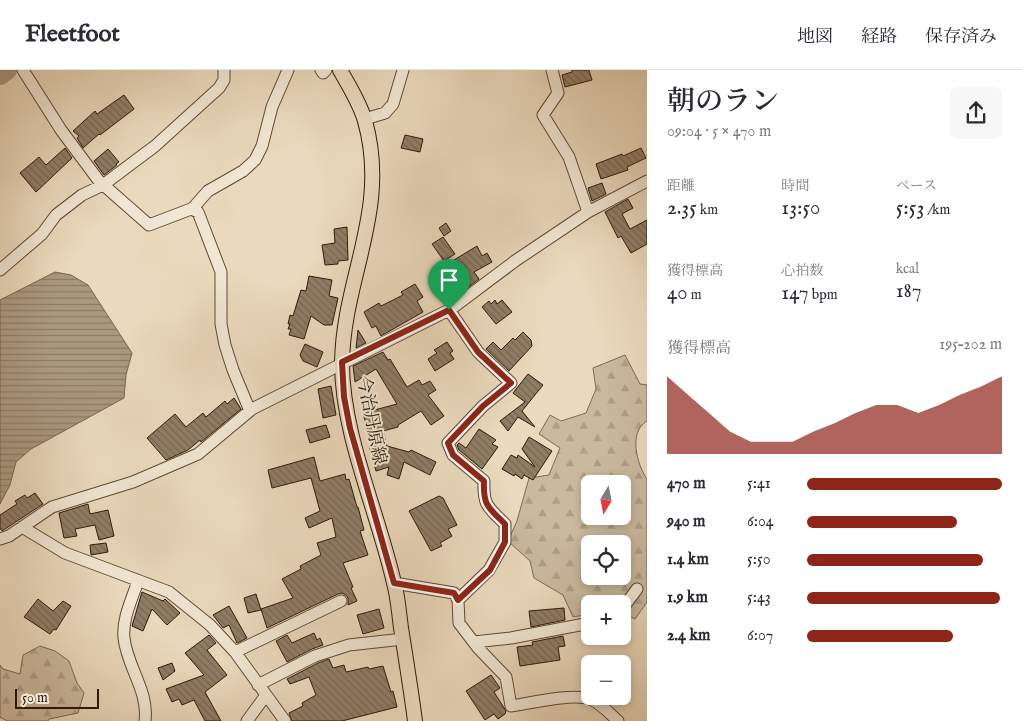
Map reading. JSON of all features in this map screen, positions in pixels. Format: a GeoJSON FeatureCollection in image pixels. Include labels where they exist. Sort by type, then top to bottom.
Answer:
{"type":"FeatureCollection","features":[{"type":"Feature","properties":{"kind":"main road","name":"今治丹原線"},"geometry":{"type":"LineString","coordinates":[[340,70],[365,120],[372,152],[373,182],[371,212],[345,326],[342,362],[344,397],[350,428],[394,583],[416,721]]}},
{"type":"Feature","properties":{"kind":"street"},"geometry":{"type":"LineString","coordinates":[[23,70],[61,130],[103,185],[150,226],[192,209],[208,191],[243,171],[255,160],[262,146],[272,107],[288,70]]}},
{"type":"Feature","properties":{"kind":"street"},"geometry":{"type":"LineString","coordinates":[[0,270],[42,234],[56,215],[82,195],[103,185],[155,146],[219,88],[224,80],[224,70]]}},
{"type":"Feature","properties":{"kind":"street"},"geometry":{"type":"LineString","coordinates":[[321,70],[323,73],[326,70]]}},
{"type":"Feature","properties":{"kind":"street"},"geometry":{"type":"LineString","coordinates":[[365,120],[385,113],[393,104],[403,70]]}},
{"type":"Feature","properties":{"kind":"street"},"geometry":{"type":"LineString","coordinates":[[552,70],[558,93],[543,115],[570,157],[588,212]]}},
{"type":"Feature","properties":{"kind":"street"},"geometry":{"type":"LineString","coordinates":[[0,539],[9,536],[52,507],[133,482],[198,454],[250,411],[342,362],[449,310],[515,261],[588,212],[647,180]]}},
{"type":"Feature","properties":{"kind":"street"},"geometry":{"type":"LineString","coordinates":[[192,209],[198,212],[221,272],[221,324],[225,345],[250,411]]}},
{"type":"Feature","properties":{"kind":"street"},"geometry":{"type":"LineString","coordinates":[[449,310],[478,352],[511,383],[483,406],[448,443],[453,455],[484,481],[486,505],[505,524],[505,542],[490,570],[458,600]]}},
{"type":"Feature","properties":{"kind":"street"},"geometry":{"type":"LineString","coordinates":[[22,527],[65,553],[169,592],[210,626],[235,652],[286,721]]}},
{"type":"Feature","properties":{"kind":"street"},"geometry":{"type":"LineString","coordinates":[[138,581],[125,618],[124,637],[128,658],[140,686],[146,713],[145,721]]}},
{"type":"Feature","properties":{"kind":"street"},"geometry":{"type":"LineString","coordinates":[[394,583],[454,593],[458,600],[459,624],[506,677],[511,706],[575,697],[590,699],[604,708],[618,721]]}},
{"type":"Feature","properties":{"kind":"street"},"geometry":{"type":"LineString","coordinates":[[631,598],[638,589]]}},
{"type":"Feature","properties":{"kind":"street"},"geometry":{"type":"LineString","coordinates":[[235,652],[341,601]]}},
{"type":"Feature","properties":{"kind":"street"},"geometry":{"type":"LineString","coordinates":[[474,642],[511,638],[581,624]]}},
{"type":"Feature","properties":{"kind":"street"},"geometry":{"type":"LineString","coordinates":[[258,685],[280,672],[323,653],[349,645],[403,639]]}},
{"type":"Feature","properties":{"kind":"street"},"geometry":{"type":"LineString","coordinates":[[247,721],[266,695]]}},
{"type":"Feature","properties":{"kind":"green space"},"geometry":{"type":"Polygon","coordinates":[[[625,355],[640,384],[647,385],[647,421],[641,426],[638,433],[636,449],[640,466],[647,479],[647,602],[635,619],[631,617],[631,595],[581,595],[581,616],[573,617],[563,595],[534,578],[530,561],[508,541],[517,521],[529,478],[549,475],[560,448],[539,434],[550,415],[561,421],[586,413],[596,389],[593,368],[625,355]]]}},
{"type":"Feature","properties":{"kind":"green space"},"geometry":{"type":"Polygon","coordinates":[[[40,646],[55,651],[69,661],[77,683],[84,693],[78,713],[49,719],[48,721],[7,721],[0,717],[0,665],[3,669],[20,674],[23,655],[40,646]]]}},
{"type":"Feature","properties":{"kind":"shaded area"},"geometry":{"type":"Polygon","coordinates":[[[55,272],[71,275],[88,285],[132,353],[126,375],[124,398],[31,449],[16,462],[10,485],[0,504],[0,300],[55,272]]]}},
{"type":"Feature","properties":{"kind":"building"},"geometry":{"type":"Polygon","coordinates":[[[572,70],[589,70],[592,80],[565,87],[562,75],[572,72],[572,70]]]}},
{"type":"Feature","properties":{"kind":"building"},"geometry":{"type":"Polygon","coordinates":[[[124,95],[134,109],[83,148],[77,138],[79,136],[73,131],[95,111],[97,114],[124,95]]]}},
{"type":"Feature","properties":{"kind":"building"},"geometry":{"type":"Polygon","coordinates":[[[405,135],[423,139],[420,152],[401,148],[405,135]]]}},
{"type":"Feature","properties":{"kind":"building"},"geometry":{"type":"Polygon","coordinates":[[[65,148],[72,158],[36,192],[20,173],[39,157],[46,165],[65,148]]]}},
{"type":"Feature","properties":{"kind":"building"},"geometry":{"type":"Polygon","coordinates":[[[641,148],[646,158],[627,167],[628,170],[601,179],[596,164],[622,154],[623,156],[641,148]]]}},
{"type":"Feature","properties":{"kind":"building"},"geometry":{"type":"Polygon","coordinates":[[[108,149],[119,162],[104,175],[94,161],[108,149]]]}},
{"type":"Feature","properties":{"kind":"building"},"geometry":{"type":"Polygon","coordinates":[[[602,183],[606,194],[592,201],[588,188],[602,183]]]}},
{"type":"Feature","properties":{"kind":"building"},"geometry":{"type":"Polygon","coordinates":[[[628,199],[633,208],[622,214],[630,229],[647,220],[647,244],[631,253],[621,236],[618,238],[605,212],[628,199]]]}},
{"type":"Feature","properties":{"kind":"building"},"geometry":{"type":"Polygon","coordinates":[[[446,223],[451,231],[444,236],[439,228],[446,223]]]}},
{"type":"Feature","properties":{"kind":"building"},"geometry":{"type":"Polygon","coordinates":[[[347,227],[348,260],[338,261],[338,264],[325,265],[322,245],[335,243],[334,229],[347,227]]]}},
{"type":"Feature","properties":{"kind":"building"},"geometry":{"type":"Polygon","coordinates":[[[443,237],[455,254],[444,261],[432,244],[443,237]]]}},
{"type":"Feature","properties":{"kind":"building"},"geometry":{"type":"Polygon","coordinates":[[[477,246],[482,256],[487,253],[492,262],[474,272],[479,279],[448,302],[437,283],[445,278],[452,289],[466,279],[454,260],[477,246]]]}},
{"type":"Feature","properties":{"kind":"building"},"geometry":{"type":"Polygon","coordinates":[[[309,276],[332,280],[329,296],[338,298],[332,325],[324,325],[311,316],[304,339],[289,335],[291,329],[288,329],[290,324],[288,324],[290,315],[293,316],[301,290],[306,291],[309,276]]]}},
{"type":"Feature","properties":{"kind":"building"},"geometry":{"type":"Polygon","coordinates":[[[415,284],[423,297],[417,301],[423,312],[381,336],[376,326],[372,328],[364,312],[379,303],[381,306],[403,295],[401,292],[415,284]]]}},
{"type":"Feature","properties":{"kind":"building"},"geometry":{"type":"Polygon","coordinates":[[[495,300],[497,304],[502,300],[512,312],[496,324],[482,307],[489,301],[491,304],[495,300]]]}},
{"type":"Feature","properties":{"kind":"building"},"geometry":{"type":"Polygon","coordinates":[[[358,330],[366,343],[356,348],[358,330]]]}},
{"type":"Feature","properties":{"kind":"building"},"geometry":{"type":"Polygon","coordinates":[[[523,332],[531,340],[532,346],[509,371],[486,349],[493,342],[501,350],[513,338],[515,340],[523,332]]]}},
{"type":"Feature","properties":{"kind":"building"},"geometry":{"type":"Polygon","coordinates":[[[447,342],[453,351],[450,353],[454,359],[435,371],[428,359],[437,353],[434,350],[447,342]]]}},
{"type":"Feature","properties":{"kind":"building"},"geometry":{"type":"Polygon","coordinates":[[[305,344],[323,352],[317,367],[303,361],[300,355],[305,344]]]}},
{"type":"Feature","properties":{"kind":"building"},"geometry":{"type":"Polygon","coordinates":[[[383,352],[388,360],[390,359],[407,387],[419,380],[422,385],[430,381],[436,390],[428,395],[444,416],[431,425],[421,411],[398,425],[398,427],[383,431],[387,446],[409,452],[411,450],[436,462],[430,475],[404,462],[399,479],[387,475],[389,467],[376,471],[369,446],[372,446],[363,413],[397,404],[376,369],[355,382],[353,366],[383,352]]]}},
{"type":"Feature","properties":{"kind":"building"},"geometry":{"type":"Polygon","coordinates":[[[528,374],[543,385],[522,411],[535,427],[518,417],[508,431],[500,421],[525,402],[513,393],[528,374]]]}},
{"type":"Feature","properties":{"kind":"building"},"geometry":{"type":"Polygon","coordinates":[[[331,386],[336,415],[323,418],[318,389],[331,386]]]}},
{"type":"Feature","properties":{"kind":"building"},"geometry":{"type":"Polygon","coordinates":[[[234,398],[241,409],[201,442],[200,440],[188,450],[166,460],[147,438],[175,414],[186,427],[203,413],[206,417],[225,401],[227,404],[234,398]]]}},
{"type":"Feature","properties":{"kind":"building"},"geometry":{"type":"Polygon","coordinates":[[[326,425],[330,437],[310,443],[306,430],[326,425]]]}},
{"type":"Feature","properties":{"kind":"building"},"geometry":{"type":"Polygon","coordinates":[[[479,429],[496,440],[492,444],[498,447],[482,469],[459,450],[457,445],[459,443],[466,448],[479,429]]]}},
{"type":"Feature","properties":{"kind":"building"},"geometry":{"type":"Polygon","coordinates":[[[529,437],[552,451],[533,480],[524,475],[522,479],[502,469],[511,455],[517,458],[518,455],[535,467],[522,449],[529,437]]]}},
{"type":"Feature","properties":{"kind":"building"},"geometry":{"type":"Polygon","coordinates":[[[314,457],[320,481],[345,474],[346,480],[349,479],[358,507],[364,530],[360,531],[368,555],[343,563],[357,601],[348,605],[346,595],[338,594],[267,628],[261,609],[293,598],[282,579],[301,569],[300,566],[321,555],[317,543],[336,537],[332,518],[309,528],[305,518],[320,511],[311,478],[272,488],[268,470],[314,457]]]}},
{"type":"Feature","properties":{"kind":"building"},"geometry":{"type":"Polygon","coordinates":[[[35,493],[43,504],[2,531],[0,528],[0,515],[17,504],[15,501],[25,495],[27,498],[35,493]]]}},
{"type":"Feature","properties":{"kind":"building"},"geometry":{"type":"Polygon","coordinates":[[[439,496],[443,498],[457,525],[448,529],[452,536],[440,543],[442,546],[431,551],[409,511],[439,496]]]}},
{"type":"Feature","properties":{"kind":"building"},"geometry":{"type":"Polygon","coordinates":[[[88,504],[90,514],[108,510],[114,536],[99,540],[95,525],[75,529],[77,536],[64,538],[59,513],[88,504]]]}},
{"type":"Feature","properties":{"kind":"building"},"geometry":{"type":"Polygon","coordinates":[[[106,543],[108,552],[91,555],[90,545],[106,543]]]}},
{"type":"Feature","properties":{"kind":"building"},"geometry":{"type":"Polygon","coordinates":[[[142,592],[163,601],[165,599],[180,613],[167,625],[152,609],[143,631],[132,626],[142,592]]]}},
{"type":"Feature","properties":{"kind":"building"},"geometry":{"type":"Polygon","coordinates":[[[256,594],[261,610],[248,613],[244,598],[256,594]]]}},
{"type":"Feature","properties":{"kind":"building"},"geometry":{"type":"Polygon","coordinates":[[[38,599],[53,611],[63,601],[71,606],[56,630],[54,629],[50,634],[24,617],[38,599]]]}},
{"type":"Feature","properties":{"kind":"building"},"geometry":{"type":"Polygon","coordinates":[[[229,606],[247,638],[237,643],[229,625],[223,628],[213,615],[229,606]]]}},
{"type":"Feature","properties":{"kind":"building"},"geometry":{"type":"Polygon","coordinates":[[[564,608],[565,620],[531,627],[529,611],[564,608]]]}},
{"type":"Feature","properties":{"kind":"building"},"geometry":{"type":"Polygon","coordinates":[[[379,609],[384,628],[363,634],[357,615],[379,609]]]}},
{"type":"Feature","properties":{"kind":"building"},"geometry":{"type":"Polygon","coordinates":[[[314,633],[317,640],[320,638],[323,645],[287,662],[276,641],[287,635],[292,643],[314,633]]]}},
{"type":"Feature","properties":{"kind":"building"},"geometry":{"type":"Polygon","coordinates":[[[209,635],[216,643],[207,650],[227,675],[205,692],[221,721],[205,721],[194,700],[182,705],[179,699],[172,702],[166,689],[204,675],[185,653],[209,635]]]}},
{"type":"Feature","properties":{"kind":"building"},"geometry":{"type":"Polygon","coordinates":[[[563,636],[565,646],[558,647],[560,660],[520,666],[517,647],[533,645],[532,642],[563,636]]]}},
{"type":"Feature","properties":{"kind":"building"},"geometry":{"type":"Polygon","coordinates":[[[329,659],[333,668],[344,665],[346,672],[383,666],[397,707],[342,721],[292,721],[289,713],[303,706],[302,703],[316,695],[309,677],[290,684],[287,679],[329,659]]]}},
{"type":"Feature","properties":{"kind":"building"},"geometry":{"type":"Polygon","coordinates":[[[172,663],[175,671],[163,680],[158,668],[172,663]]]}},
{"type":"Feature","properties":{"kind":"building"},"geometry":{"type":"Polygon","coordinates":[[[491,675],[500,688],[494,692],[506,711],[498,719],[494,714],[485,720],[466,691],[491,675]]]}},
{"type":"Feature","properties":{"kind":"waterway"},"geometry":{"type":"LineString","coordinates":[[0,75],[7,70]]}},
{"type":"Feature","properties":{"kind":"route"},"geometry":{"type":"LineString","coordinates":[[449,310],[478,352],[511,383],[483,406],[448,443],[453,455],[484,481],[486,505],[505,524],[505,542],[490,570],[458,600],[454,593],[394,583],[350,428],[344,397],[342,362],[449,310]]}}]}
